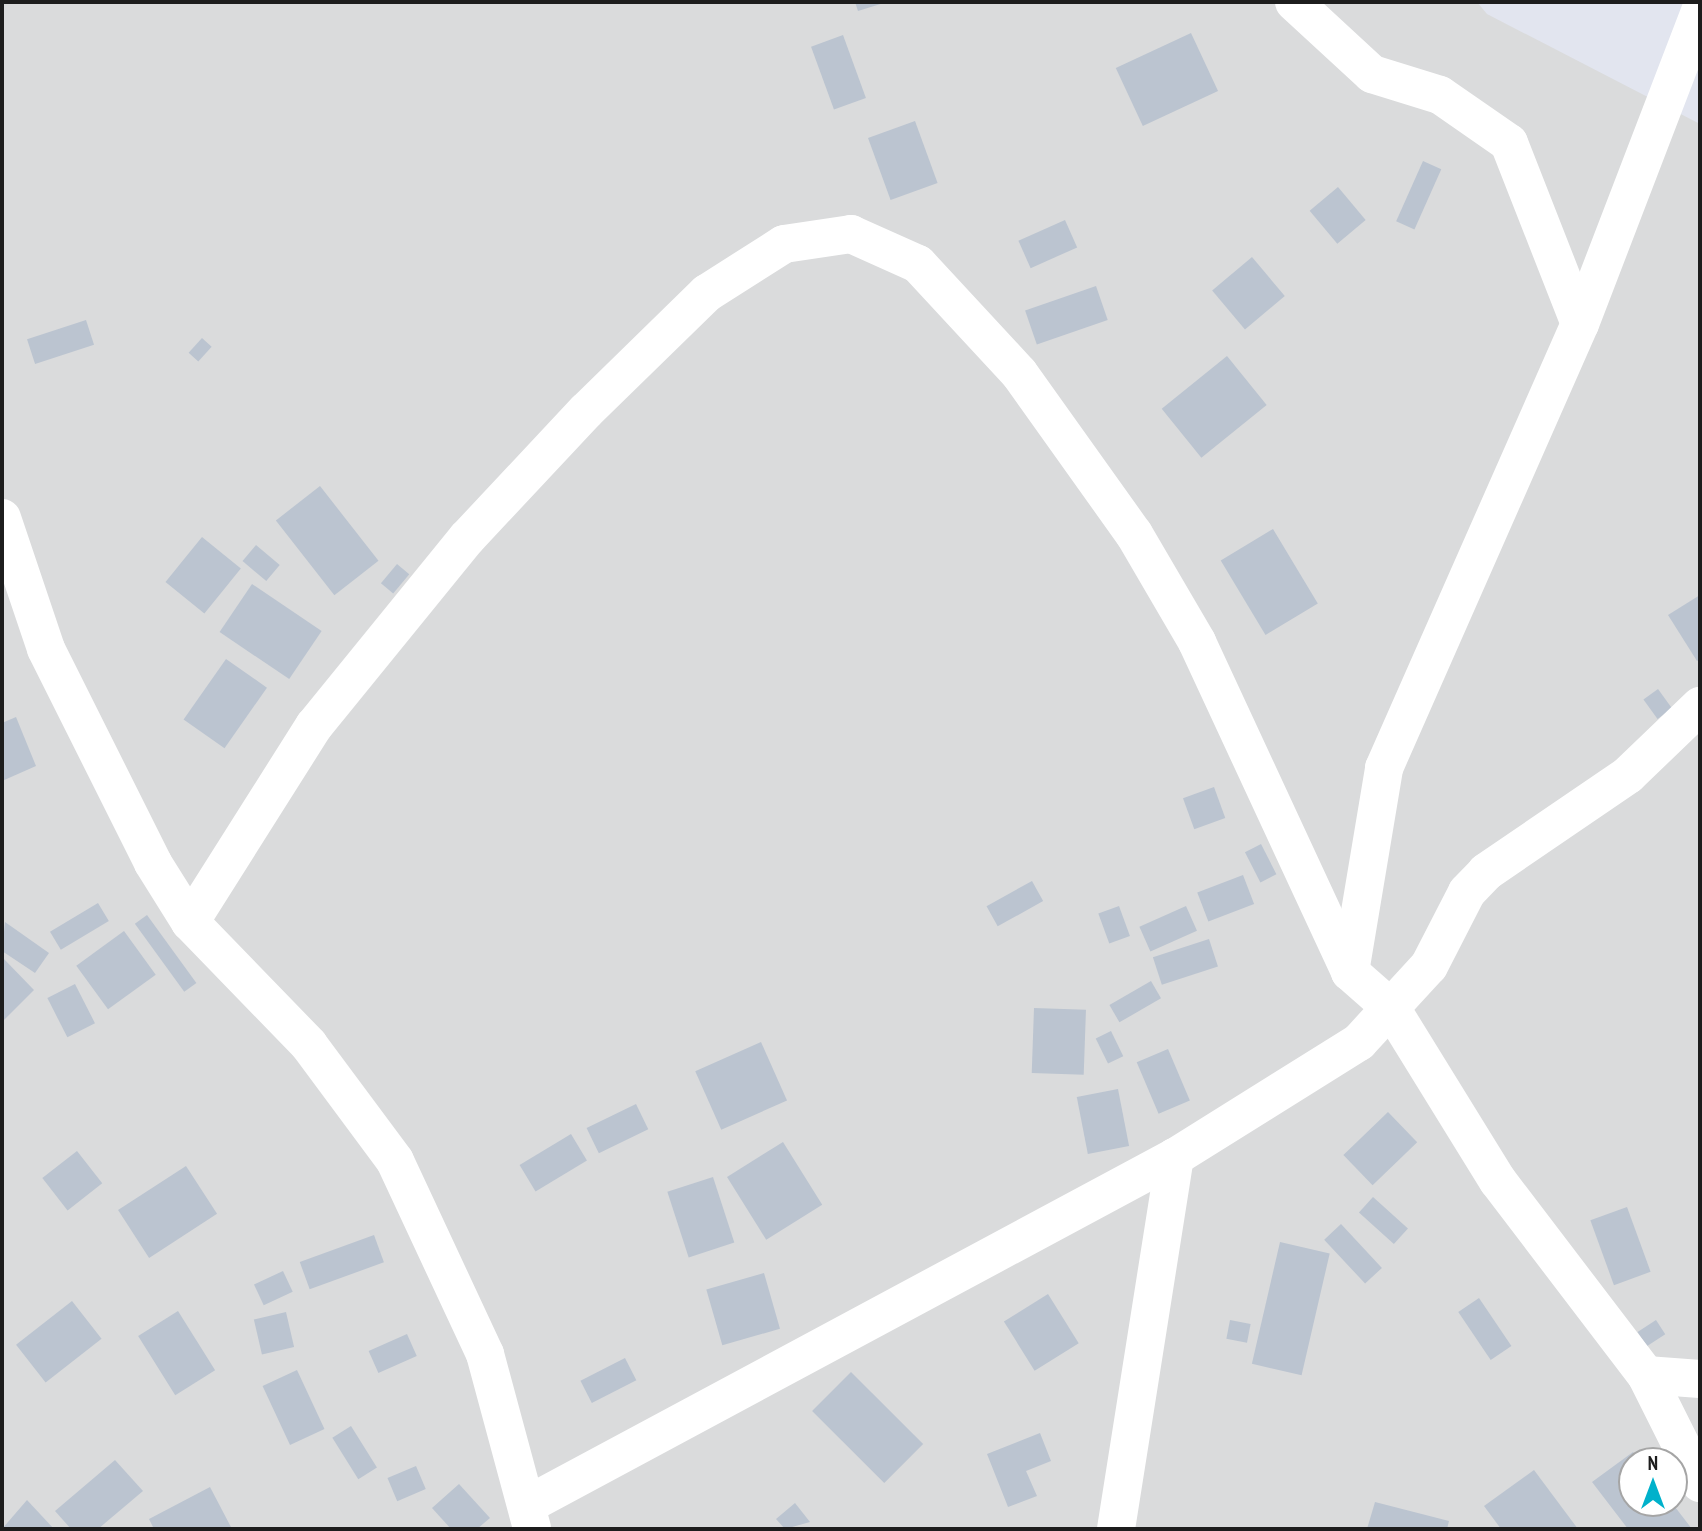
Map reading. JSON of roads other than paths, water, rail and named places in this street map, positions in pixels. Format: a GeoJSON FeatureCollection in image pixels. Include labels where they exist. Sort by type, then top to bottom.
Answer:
{"type":"FeatureCollection","features":[{"type":"Feature","properties":{"kind":"street"},"geometry":{"type":"LineString","coordinates":[[1294,2],[1372,74],[1440,95],[1509,143],[1580,324]]}},
{"type":"Feature","properties":{"kind":"street"},"geometry":{"type":"LineString","coordinates":[[1350,972],[1384,768],[1580,324],[1700,11]]}},
{"type":"Feature","properties":{"kind":"street"},"geometry":{"type":"LineString","coordinates":[[190,922],[314,726],[467,538],[586,411],[707,293],[784,244],[851,234],[918,264],[1019,373],[1134,534],[1197,642],[1350,972],[1391,1008],[1498,1181],[1646,1375],[1700,1483]]}},
{"type":"Feature","properties":{"kind":"street"},"geometry":{"type":"LineString","coordinates":[[2,518],[46,649],[153,863],[190,922],[309,1045],[396,1161],[485,1354],[529,1517],[1175,1157],[1359,1042],[1429,966],[1467,892],[1486,872],[1628,775],[1700,706]]}},
{"type":"Feature","properties":{"kind":"street"},"geometry":{"type":"LineString","coordinates":[[1116,1529],[1175,1157]]}},
{"type":"Feature","properties":{"kind":"street"},"geometry":{"type":"LineString","coordinates":[[1646,1375],[1700,1379]]}}]}
